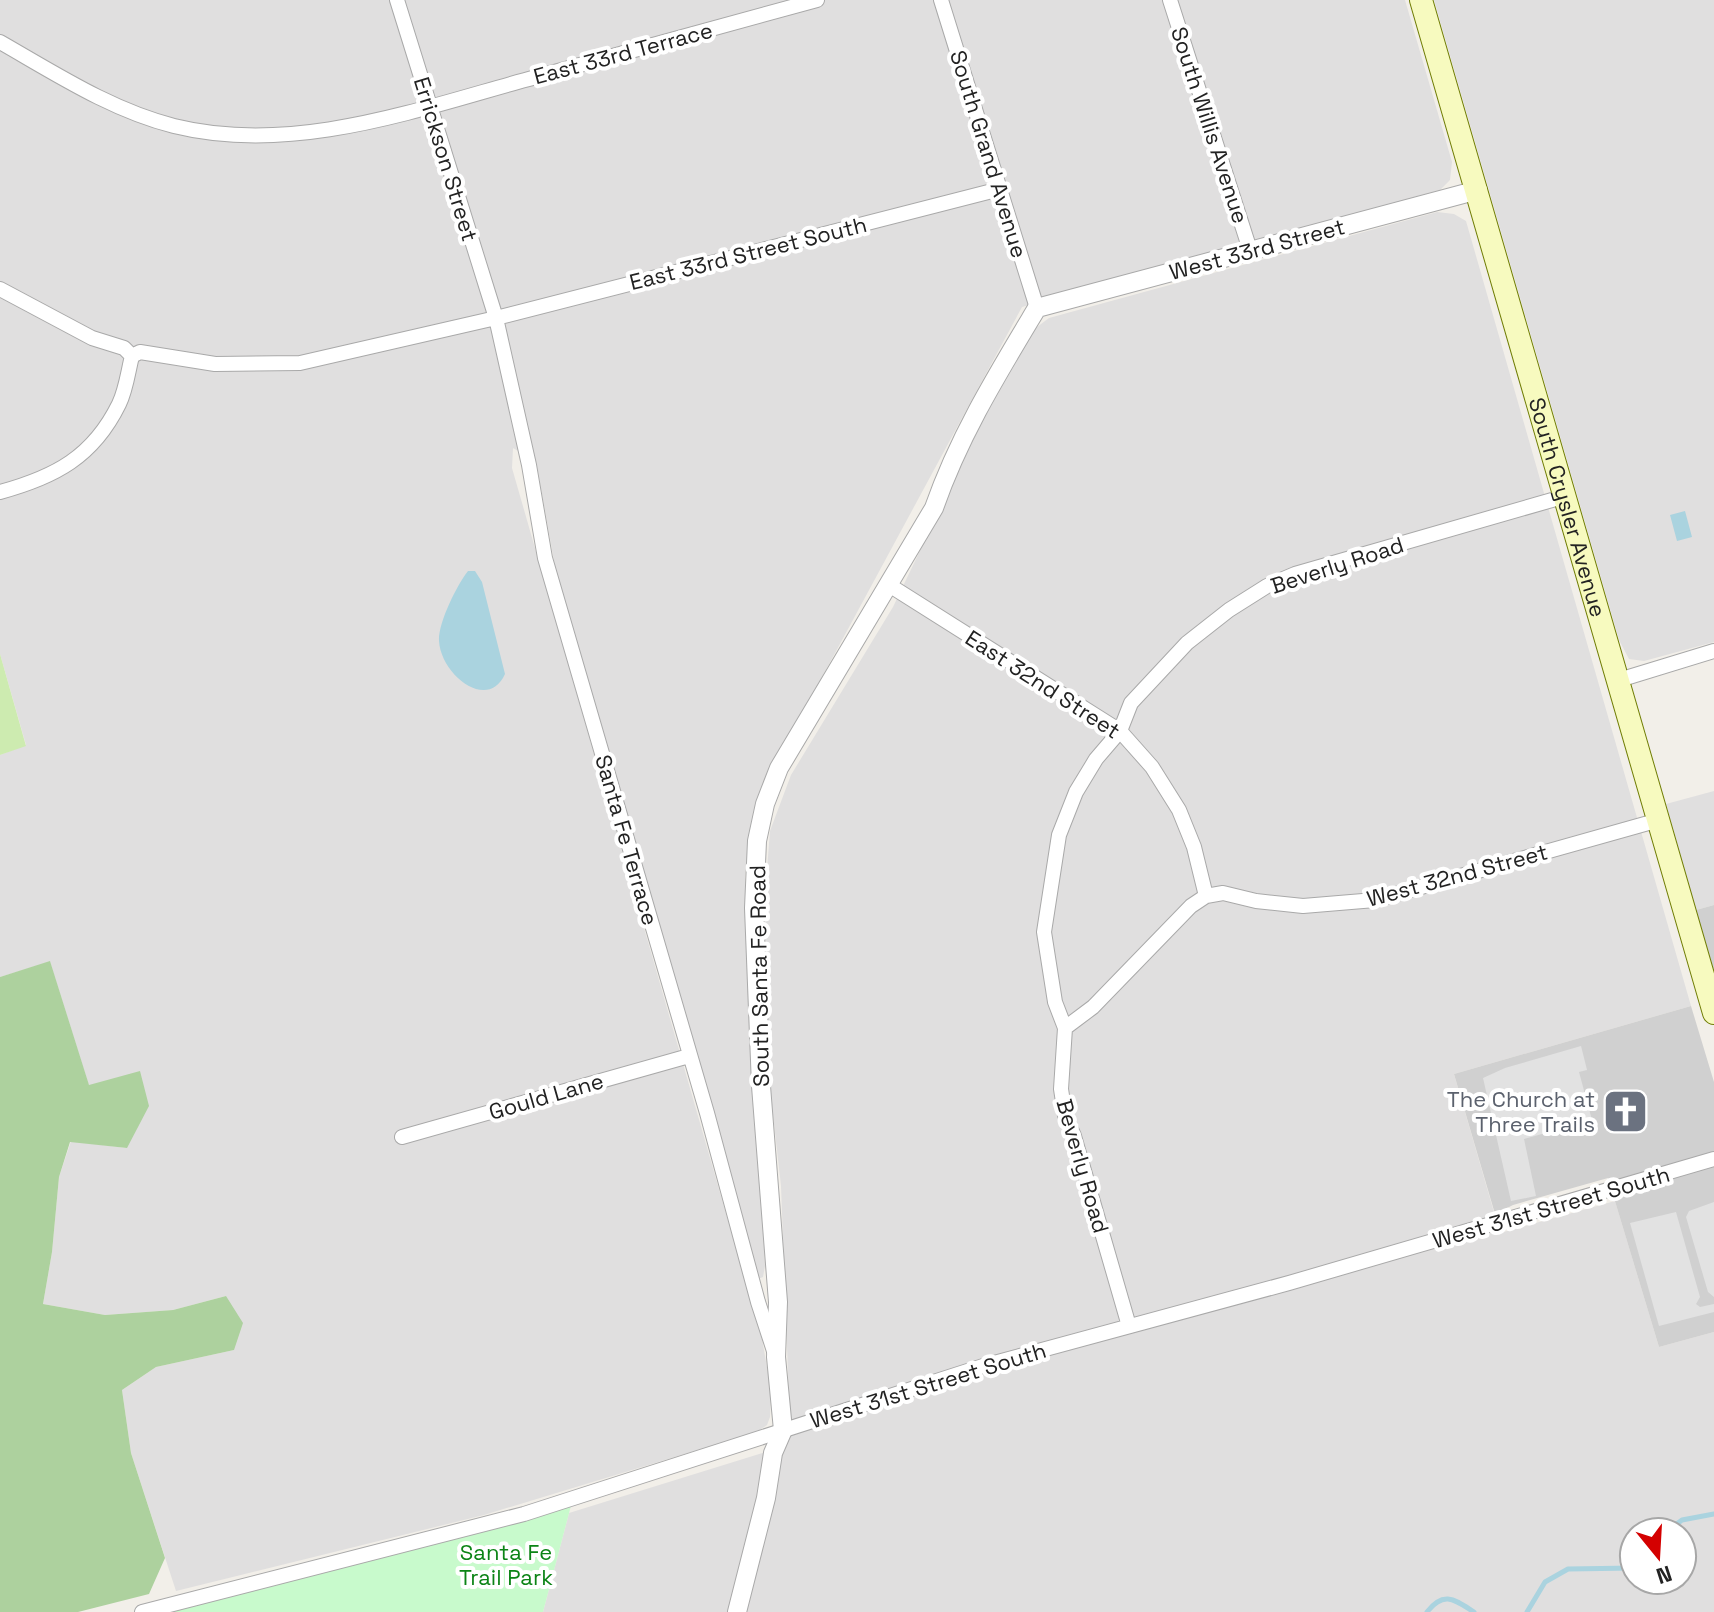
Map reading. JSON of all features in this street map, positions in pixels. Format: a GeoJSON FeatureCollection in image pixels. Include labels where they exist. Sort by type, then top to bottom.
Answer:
{"type":"FeatureCollection","features":[{"type":"Feature","properties":{"kind":"main road","name":"South Crysler Avenue"},"geometry":{"type":"LineString","coordinates":[[1421,0],[1714,1013]]}},
{"type":"Feature","properties":{"kind":"street","name":"Errickson Street"},"geometry":{"type":"LineString","coordinates":[[397,0],[496,318]]}},
{"type":"Feature","properties":{"kind":"street","name":"East 33rd Terrace"},"geometry":{"type":"LineString","coordinates":[[0,42],[102,100],[175,126],[251,136],[328,131],[817,0]]}},
{"type":"Feature","properties":{"kind":"street","name":"South Grand Avenue"},"geometry":{"type":"LineString","coordinates":[[941,0],[1037,308]]}},
{"type":"Feature","properties":{"kind":"street","name":"South Willis Avenue"},"geometry":{"type":"LineString","coordinates":[[1170,0],[1250,250]]}},
{"type":"Feature","properties":{"kind":"street","name":"East 33rd Street South"},"geometry":{"type":"LineString","coordinates":[[132,356],[140,352],[215,364],[300,363],[496,318],[1000,189]]}},
{"type":"Feature","properties":{"kind":"street","name":"West 33rd Street"},"geometry":{"type":"LineString","coordinates":[[1037,308],[1478,190]]}},
{"type":"Feature","properties":{"kind":"street"},"geometry":{"type":"LineString","coordinates":[[0,289],[92,338],[124,348],[132,356],[121,402],[101,435],[73,463],[39,482],[0,492]]}},
{"type":"Feature","properties":{"kind":"street","name":"South Santa Fe Road"},"geometry":{"type":"LineString","coordinates":[[737,1612],[766,1498],[773,1453],[783,1430],[776,1357],[778,1302],[761,1086],[754,908],[757,841],[765,804],[779,768],[934,508],[949,464],[969,423],[1037,308]]}},
{"type":"Feature","properties":{"kind":"street","name":"Santa Fe Terrace"},"geometry":{"type":"LineString","coordinates":[[496,318],[529,465],[545,558],[776,1357]]}},
{"type":"Feature","properties":{"kind":"street","name":"Beverly Road"},"geometry":{"type":"LineString","coordinates":[[1129,1326],[1074,1136],[1065,1115],[1061,1089],[1065,1028],[1055,1002],[1044,932],[1059,835],[1076,792],[1096,759],[1120,731],[1131,703],[1187,643],[1229,610],[1267,586],[1295,574],[1566,496]]}},
{"type":"Feature","properties":{"kind":"street","name":"East 32nd Street"},"geometry":{"type":"LineString","coordinates":[[889,585],[1120,731],[1152,767],[1179,810],[1194,847],[1206,896]]}},
{"type":"Feature","properties":{"kind":"street"},"geometry":{"type":"LineString","coordinates":[[1619,680],[1714,651]]}},
{"type":"Feature","properties":{"kind":"street","name":"West 32nd Street"},"geometry":{"type":"LineString","coordinates":[[1206,896],[1223,893],[1256,901],[1303,906],[1375,900],[1659,820]]}},
{"type":"Feature","properties":{"kind":"street"},"geometry":{"type":"LineString","coordinates":[[1065,1028],[1093,1007],[1191,906],[1206,896]]}},
{"type":"Feature","properties":{"kind":"street","name":"Gould Lane"},"geometry":{"type":"LineString","coordinates":[[402,1137],[689,1056]]}},
{"type":"Feature","properties":{"kind":"street","name":"West 31st Street South"},"geometry":{"type":"LineString","coordinates":[[142,1612],[524,1514],[983,1366],[1289,1283],[1714,1159]]}},
{"type":"Feature","properties":{"kind":"shaded area"},"geometry":{"type":"Polygon","coordinates":[[[0,0],[1405,0],[1452,162],[1450,180],[1440,190],[1022,307],[761,790],[750,830],[745,877],[765,1266],[763,1277],[758,1279],[556,572],[536,461],[513,448],[512,468],[762,1339],[771,1390],[770,1417],[767,1425],[757,1432],[484,1515],[176,1591],[131,1453],[122,1390],[156,1367],[234,1350],[226,1296],[173,1310],[105,1315],[43,1304],[52,1252],[59,1177],[71,1141],[126,1148],[89,1086],[50,962],[0,977],[0,755],[26,745],[0,654],[0,0]]]}},
{"type":"Feature","properties":{"kind":"shaded area"},"geometry":{"type":"Polygon","coordinates":[[[1434,0],[1714,0],[1714,642],[1644,661],[1629,659],[1619,640],[1434,0]]]}},
{"type":"Feature","properties":{"kind":"shaded area"},"geometry":{"type":"Polygon","coordinates":[[[1437,212],[1454,214],[1466,221],[1691,1006],[1454,1074],[1500,1233],[1615,1201],[1659,1347],[1714,1332],[1714,1612],[543,1612],[569,1513],[782,1447],[789,1400],[781,1186],[767,1061],[764,907],[770,831],[791,775],[893,607],[1012,359],[1029,333],[1049,318],[1437,212]]]}},
{"type":"Feature","properties":{"kind":"shaded area"},"geometry":{"type":"Polygon","coordinates":[[[1714,791],[1714,905],[1696,910],[1666,804],[1714,791]]]}},
{"type":"Feature","properties":{"kind":"shaded area"},"geometry":{"type":"Polygon","coordinates":[[[1714,905],[1714,971],[1696,910],[1714,905]]]}},
{"type":"Feature","properties":{"kind":"shaded area"},"geometry":{"type":"Polygon","coordinates":[[[1691,1006],[1714,1082],[1714,1332],[1659,1347],[1608,1178],[1513,1205],[1495,1214],[1454,1074],[1691,1006]]]}},
{"type":"Feature","properties":{"kind":"shaded area"},"geometry":{"type":"Polygon","coordinates":[[[1581,1046],[1587,1070],[1579,1072],[1592,1120],[1524,1139],[1536,1196],[1511,1201],[1483,1078],[1505,1068],[1581,1046]]]}},
{"type":"Feature","properties":{"kind":"shaded area"},"geometry":{"type":"Polygon","coordinates":[[[1714,1202],[1714,1297],[1708,1292],[1686,1217],[1689,1211],[1714,1202]]]}},
{"type":"Feature","properties":{"kind":"shaded area"},"geometry":{"type":"Polygon","coordinates":[[[1676,1212],[1700,1297],[1696,1304],[1700,1307],[1714,1304],[1714,1312],[1659,1326],[1630,1223],[1676,1212]]]}},
{"type":"Feature","properties":{"kind":"green space"},"geometry":{"type":"Polygon","coordinates":[[[0,654],[26,746],[0,755],[0,654]]]}},
{"type":"Feature","properties":{"kind":"green space"},"geometry":{"type":"Polygon","coordinates":[[[50,961],[89,1085],[140,1071],[149,1106],[127,1148],[70,1142],[59,1177],[52,1252],[43,1304],[105,1315],[173,1310],[226,1296],[243,1323],[234,1350],[156,1367],[122,1390],[131,1453],[165,1558],[149,1594],[78,1612],[0,1612],[0,977],[50,961]]]}},
{"type":"Feature","properties":{"kind":"green space","name":"Santa Fe Trail Park"},"geometry":{"type":"Polygon","coordinates":[[[573,1498],[543,1612],[142,1612],[573,1498]]]}},
{"type":"Feature","properties":{"kind":"water"},"geometry":{"type":"Polygon","coordinates":[[[1685,511],[1692,537],[1677,541],[1670,515],[1685,511]]]}},
{"type":"Feature","properties":{"kind":"water"},"geometry":{"type":"Polygon","coordinates":[[[468,571],[475,571],[482,582],[505,674],[497,685],[488,690],[477,689],[456,676],[442,654],[439,641],[449,604],[468,571]]]}},
{"type":"Feature","properties":{"kind":"waterway"},"geometry":{"type":"LineString","coordinates":[[1698,1517],[1714,1514]]}},
{"type":"Feature","properties":{"kind":"waterway"},"geometry":{"type":"LineString","coordinates":[[1527,1612],[1545,1582],[1568,1569],[1618,1568]]}},
{"type":"Feature","properties":{"kind":"waterway"},"geometry":{"type":"LineString","coordinates":[[1427,1612],[1444,1599],[1455,1601],[1474,1612]]}},
{"type":"Feature","properties":{"kind":"place","name":"The Church at Three Trails"},"geometry":{"type":"Point","coordinates":[1626,1112]}}]}
